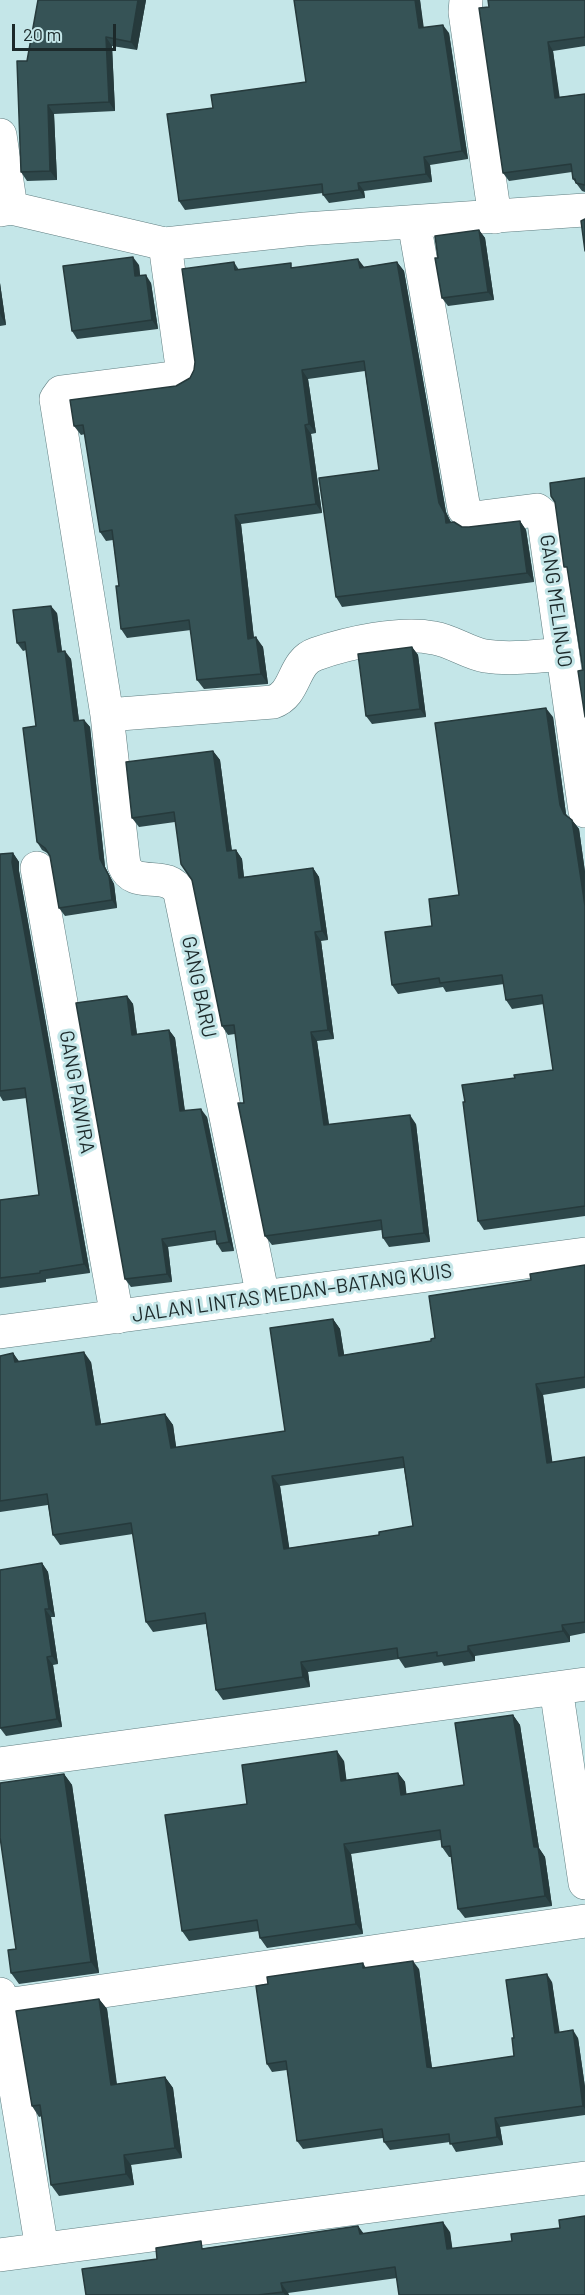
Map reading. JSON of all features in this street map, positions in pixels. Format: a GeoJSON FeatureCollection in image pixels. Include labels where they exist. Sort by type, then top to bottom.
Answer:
{"type":"FeatureCollection","features":[{"type":"Feature","properties":{"kind":"main road"},"geometry":{"type":"LineString","coordinates":[[466,0],[465,12],[495,217]]}},
{"type":"Feature","properties":{"kind":"main road"},"geometry":{"type":"LineString","coordinates":[[0,135],[5,209],[165,244],[306,229],[585,210]]}},
{"type":"Feature","properties":{"kind":"main road","name":"GANG MELINJO"},"geometry":{"type":"LineString","coordinates":[[414,222],[462,505],[466,513],[474,518],[537,510],[543,513],[585,811]]}},
{"type":"Feature","properties":{"kind":"main road","name":"GANG BARU"},"geometry":{"type":"LineString","coordinates":[[165,244],[183,374],[61,392],[56,396],[107,715],[124,865],[130,875],[136,878],[172,882],[180,893],[263,1297]]}},
{"type":"Feature","properties":{"kind":"main road"},"geometry":{"type":"LineString","coordinates":[[107,715],[273,702],[286,695],[299,668],[307,658],[334,648],[382,639],[432,637],[483,655],[506,658],[563,654]]}},
{"type":"Feature","properties":{"kind":"main road","name":"GANG PAWIRA"},"geometry":{"type":"LineString","coordinates":[[37,868],[117,1317]]}},
{"type":"Feature","properties":{"kind":"main road","name":"JALAN LINTAS MEDAN–BATANG KUIS"},"geometry":{"type":"LineString","coordinates":[[0,1332],[585,1254]]}},
{"type":"Feature","properties":{"kind":"main road"},"geometry":{"type":"LineString","coordinates":[[0,1764],[570,1686],[585,1883]]}},
{"type":"Feature","properties":{"kind":"main road"},"geometry":{"type":"LineString","coordinates":[[42,2249],[0,2002],[585,1921]]}},
{"type":"Feature","properties":{"kind":"main road"},"geometry":{"type":"LineString","coordinates":[[0,2255],[585,2178]]}},
{"type":"Feature","properties":{"kind":"building"},"geometry":{"type":"Polygon","coordinates":[[[38,0],[138,0],[131,42],[106,37],[109,102],[48,105],[50,171],[21,172],[17,61],[27,61],[38,0]]]}},
{"type":"Feature","properties":{"kind":"building"},"geometry":{"type":"Polygon","coordinates":[[[294,0],[415,0],[419,28],[443,25],[462,151],[424,157],[426,174],[358,183],[359,190],[323,195],[322,184],[179,201],[167,114],[213,108],[211,95],[306,82],[294,0]]]}},
{"type":"Feature","properties":{"kind":"building"},"geometry":{"type":"Polygon","coordinates":[[[488,0],[585,0],[585,37],[548,42],[555,98],[585,94],[585,185],[576,183],[573,179],[571,164],[503,173],[479,8],[489,7],[488,0]]]}},
{"type":"Feature","properties":{"kind":"building"},"geometry":{"type":"Polygon","coordinates":[[[585,219],[585,251],[581,221],[585,219]]]}},
{"type":"Feature","properties":{"kind":"building"},"geometry":{"type":"Polygon","coordinates":[[[479,230],[488,292],[442,298],[435,258],[438,258],[435,236],[479,230]]]}},
{"type":"Feature","properties":{"kind":"building"},"geometry":{"type":"Polygon","coordinates":[[[133,257],[135,276],[146,275],[152,320],[72,331],[63,266],[133,257]]]}},
{"type":"Feature","properties":{"kind":"building"},"geometry":{"type":"Polygon","coordinates":[[[358,259],[360,268],[397,262],[439,503],[445,514],[446,523],[454,522],[462,527],[469,527],[520,521],[527,573],[336,597],[319,478],[379,470],[364,361],[302,370],[309,424],[305,425],[316,504],[235,515],[248,639],[256,637],[261,674],[197,680],[189,620],[121,629],[116,586],[119,586],[112,530],[100,532],[83,425],[74,426],[70,400],[176,386],[190,378],[195,362],[182,269],[234,262],[235,270],[291,263],[291,268],[358,259]]]}},
{"type":"Feature","properties":{"kind":"building"},"geometry":{"type":"Polygon","coordinates":[[[585,478],[585,717],[578,671],[583,670],[567,567],[564,567],[555,502],[551,496],[550,483],[585,478]]]}},
{"type":"Feature","properties":{"kind":"building"},"geometry":{"type":"Polygon","coordinates":[[[51,606],[58,652],[65,651],[74,721],[84,720],[100,859],[109,876],[112,900],[59,908],[50,856],[37,842],[23,728],[36,726],[25,642],[17,643],[13,610],[51,606]]]}},
{"type":"Feature","properties":{"kind":"building"},"geometry":{"type":"Polygon","coordinates":[[[412,647],[420,709],[366,716],[358,654],[412,647]]]}},
{"type":"Feature","properties":{"kind":"building"},"geometry":{"type":"Polygon","coordinates":[[[546,708],[560,805],[564,814],[572,820],[585,906],[585,1206],[478,1221],[462,1085],[553,1070],[542,995],[506,1000],[502,975],[440,983],[439,978],[392,985],[385,932],[432,926],[429,899],[459,895],[435,723],[546,708]]]}},
{"type":"Feature","properties":{"kind":"building"},"geometry":{"type":"Polygon","coordinates":[[[213,751],[227,851],[236,850],[239,878],[313,868],[322,931],[315,932],[328,1030],[311,1032],[324,1125],[410,1115],[424,1233],[383,1238],[381,1220],[265,1236],[238,1103],[244,1103],[234,1025],[222,1026],[192,880],[181,864],[174,812],[132,818],[126,762],[213,751]]]}},
{"type":"Feature","properties":{"kind":"building"},"geometry":{"type":"Polygon","coordinates":[[[13,853],[12,862],[84,1264],[0,1278],[0,1200],[39,1195],[25,1088],[0,1091],[0,854],[13,853]]]}},
{"type":"Feature","properties":{"kind":"building"},"geometry":{"type":"Polygon","coordinates":[[[127,996],[132,1035],[169,1030],[180,1111],[201,1109],[229,1242],[217,1244],[215,1231],[162,1239],[167,1274],[125,1279],[76,1003],[127,996]]]}},
{"type":"Feature","properties":{"kind":"building"},"geometry":{"type":"Polygon","coordinates":[[[585,1265],[585,1377],[536,1384],[547,1463],[585,1457],[585,1622],[562,1625],[563,1631],[468,1646],[468,1651],[437,1656],[437,1652],[398,1658],[397,1648],[301,1662],[303,1677],[216,1690],[205,1613],[146,1622],[131,1523],[53,1535],[47,1494],[0,1501],[0,1356],[13,1353],[15,1362],[84,1352],[96,1425],[165,1414],[171,1448],[285,1431],[270,1328],[333,1319],[339,1356],[431,1341],[435,1338],[429,1296],[531,1280],[530,1274],[585,1265]],[[403,1457],[272,1476],[284,1549],[379,1535],[379,1532],[413,1526],[403,1457]]]}},
{"type":"Feature","properties":{"kind":"building"},"geometry":{"type":"Polygon","coordinates":[[[42,1563],[49,1609],[45,1609],[52,1656],[47,1657],[57,1719],[0,1728],[0,1570],[42,1563]]]}},
{"type":"Feature","properties":{"kind":"building"},"geometry":{"type":"Polygon","coordinates":[[[513,1715],[534,1847],[538,1847],[545,1896],[458,1909],[450,1846],[442,1847],[440,1830],[344,1844],[356,1924],[260,1938],[257,1920],[182,1931],[165,1815],[247,1804],[242,1765],[337,1751],[341,1781],[398,1773],[401,1795],[464,1785],[455,1723],[513,1715]]]}},
{"type":"Feature","properties":{"kind":"building"},"geometry":{"type":"Polygon","coordinates":[[[64,1774],[91,1962],[11,1973],[8,1950],[16,1949],[0,1837],[0,1783],[64,1774]]]}},
{"type":"Feature","properties":{"kind":"building"},"geometry":{"type":"Polygon","coordinates":[[[413,1961],[427,2067],[433,2068],[514,2056],[512,2038],[514,2038],[506,1980],[547,1974],[555,2033],[573,2030],[583,2106],[495,2118],[497,2137],[450,2144],[449,2134],[384,2142],[382,2129],[297,2141],[286,2061],[267,2064],[256,1986],[268,1984],[267,1977],[363,1963],[363,1968],[413,1961]]]}},
{"type":"Feature","properties":{"kind":"building"},"geometry":{"type":"Polygon","coordinates":[[[99,1999],[111,2085],[165,2077],[175,2148],[124,2155],[126,2174],[51,2185],[40,2105],[32,2106],[16,2011],[99,1999]]]}},
{"type":"Feature","properties":{"kind":"building"},"geometry":{"type":"Polygon","coordinates":[[[585,2216],[585,2295],[399,2295],[395,2267],[281,2283],[283,2292],[258,2295],[86,2295],[82,2269],[157,2259],[156,2248],[201,2241],[202,2249],[358,2226],[360,2234],[443,2222],[447,2249],[512,2241],[511,2234],[560,2228],[559,2220],[585,2216]]]}}]}
